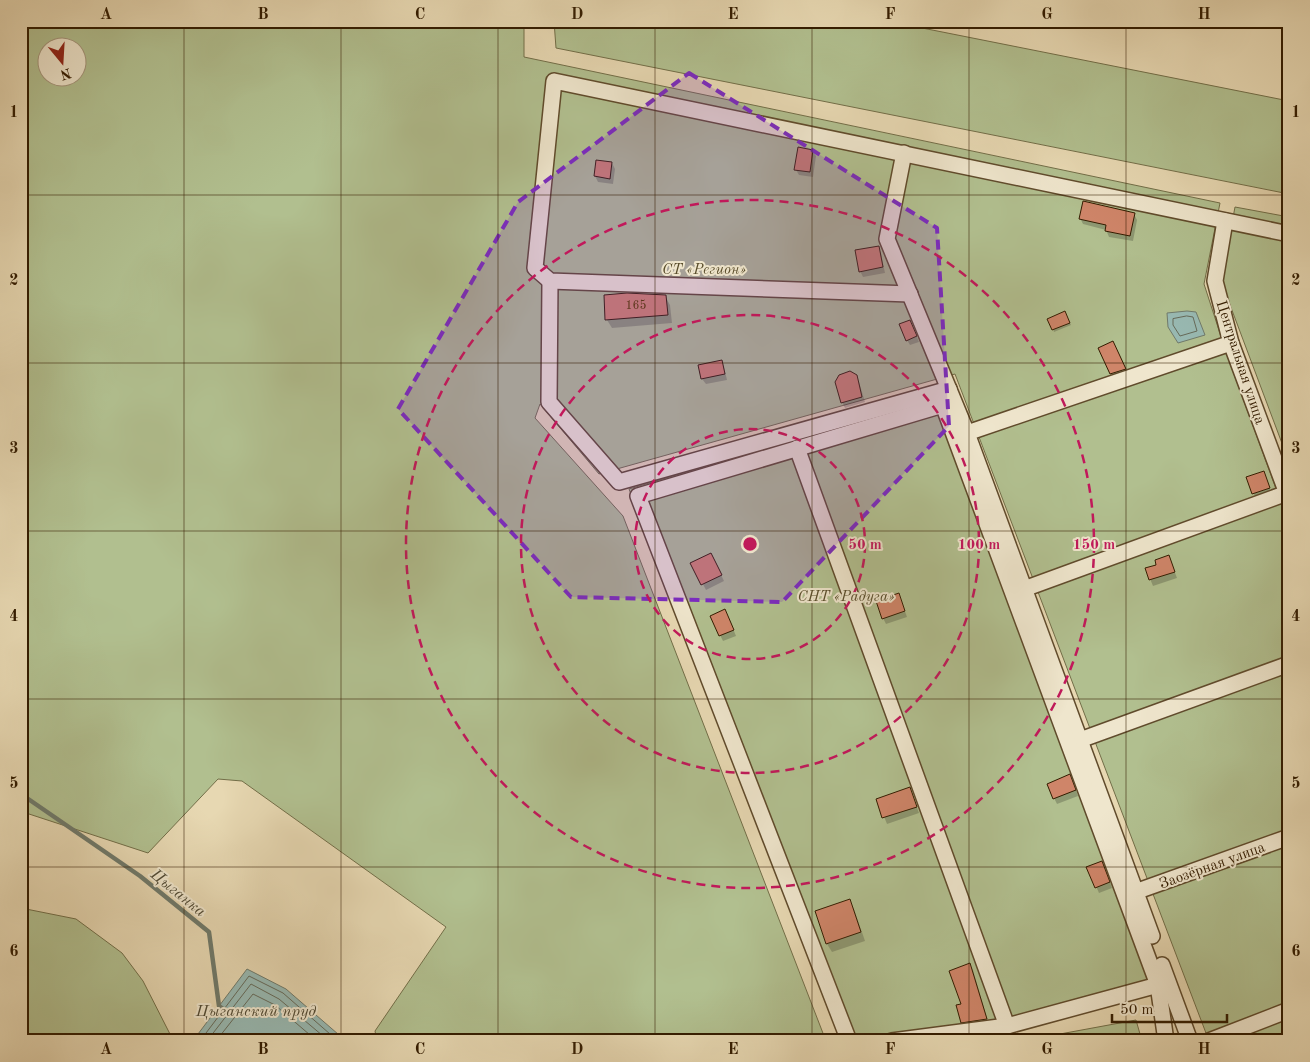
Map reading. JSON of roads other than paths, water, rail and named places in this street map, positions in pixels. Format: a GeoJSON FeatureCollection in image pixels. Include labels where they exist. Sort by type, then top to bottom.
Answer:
{"type":"FeatureCollection","features":[{"type":"Feature","properties":{"kind":"street"},"geometry":{"type":"LineString","coordinates":[[910,294],[550,281],[535,268],[554,80],[1289,234]]}},
{"type":"Feature","properties":{"kind":"street"},"geometry":{"type":"LineString","coordinates":[[904,153],[887,239],[967,433],[1190,1041]]}},
{"type":"Feature","properties":{"kind":"street","name":"Центральная улица"},"geometry":{"type":"LineString","coordinates":[[1225,222],[1215,281],[1231,343],[1288,496]]}},
{"type":"Feature","properties":{"kind":"street"},"geometry":{"type":"LineString","coordinates":[[550,281],[549,402],[619,482],[949,389]]}},
{"type":"Feature","properties":{"kind":"street"},"geometry":{"type":"LineString","coordinates":[[967,433],[1231,343]]}},
{"type":"Feature","properties":{"kind":"street"},"geometry":{"type":"LineString","coordinates":[[849,1041],[638,496],[943,405],[1158,985],[1166,1041]]}},
{"type":"Feature","properties":{"kind":"street"},"geometry":{"type":"LineString","coordinates":[[797,448],[1007,1026]]}},
{"type":"Feature","properties":{"kind":"street"},"geometry":{"type":"LineString","coordinates":[[1024,589],[1288,496]]}},
{"type":"Feature","properties":{"kind":"street"},"geometry":{"type":"LineString","coordinates":[[1080,740],[1289,664]]}},
{"type":"Feature","properties":{"kind":"street","name":"Заозёрная улица"},"geometry":{"type":"LineString","coordinates":[[1135,892],[1289,837]]}},
{"type":"Feature","properties":{"kind":"street"},"geometry":{"type":"LineString","coordinates":[[892,1041],[1007,1026],[1158,985]]}},
{"type":"Feature","properties":{"kind":"street"},"geometry":{"type":"LineString","coordinates":[[1210,1041],[1289,1010]]}},
{"type":"Feature","properties":{"kind":"water"},"geometry":{"type":"Polygon","coordinates":[[[1196,312],[1205,335],[1178,343],[1168,327],[1167,313],[1196,312]]]}},
{"type":"Feature","properties":{"kind":"water","name":"Цыганский пруд"},"geometry":{"type":"Polygon","coordinates":[[[247,969],[286,989],[346,1041],[196,1041],[195,1038],[247,969]]]}},
{"type":"Feature","properties":{"kind":"waterway","name":"Цыганка"},"geometry":{"type":"LineString","coordinates":[[21,794],[140,876],[209,932],[219,1006],[223,1009]]}},
{"type":"Feature","properties":{"kind":"park label","name":"СТ «Регион»"},"geometry":{"type":"Point","coordinates":[704,269]}},
{"type":"Feature","properties":{"kind":"park label","name":"СНТ «Радуга»"},"geometry":{"type":"Point","coordinates":[846,596]}}]}
